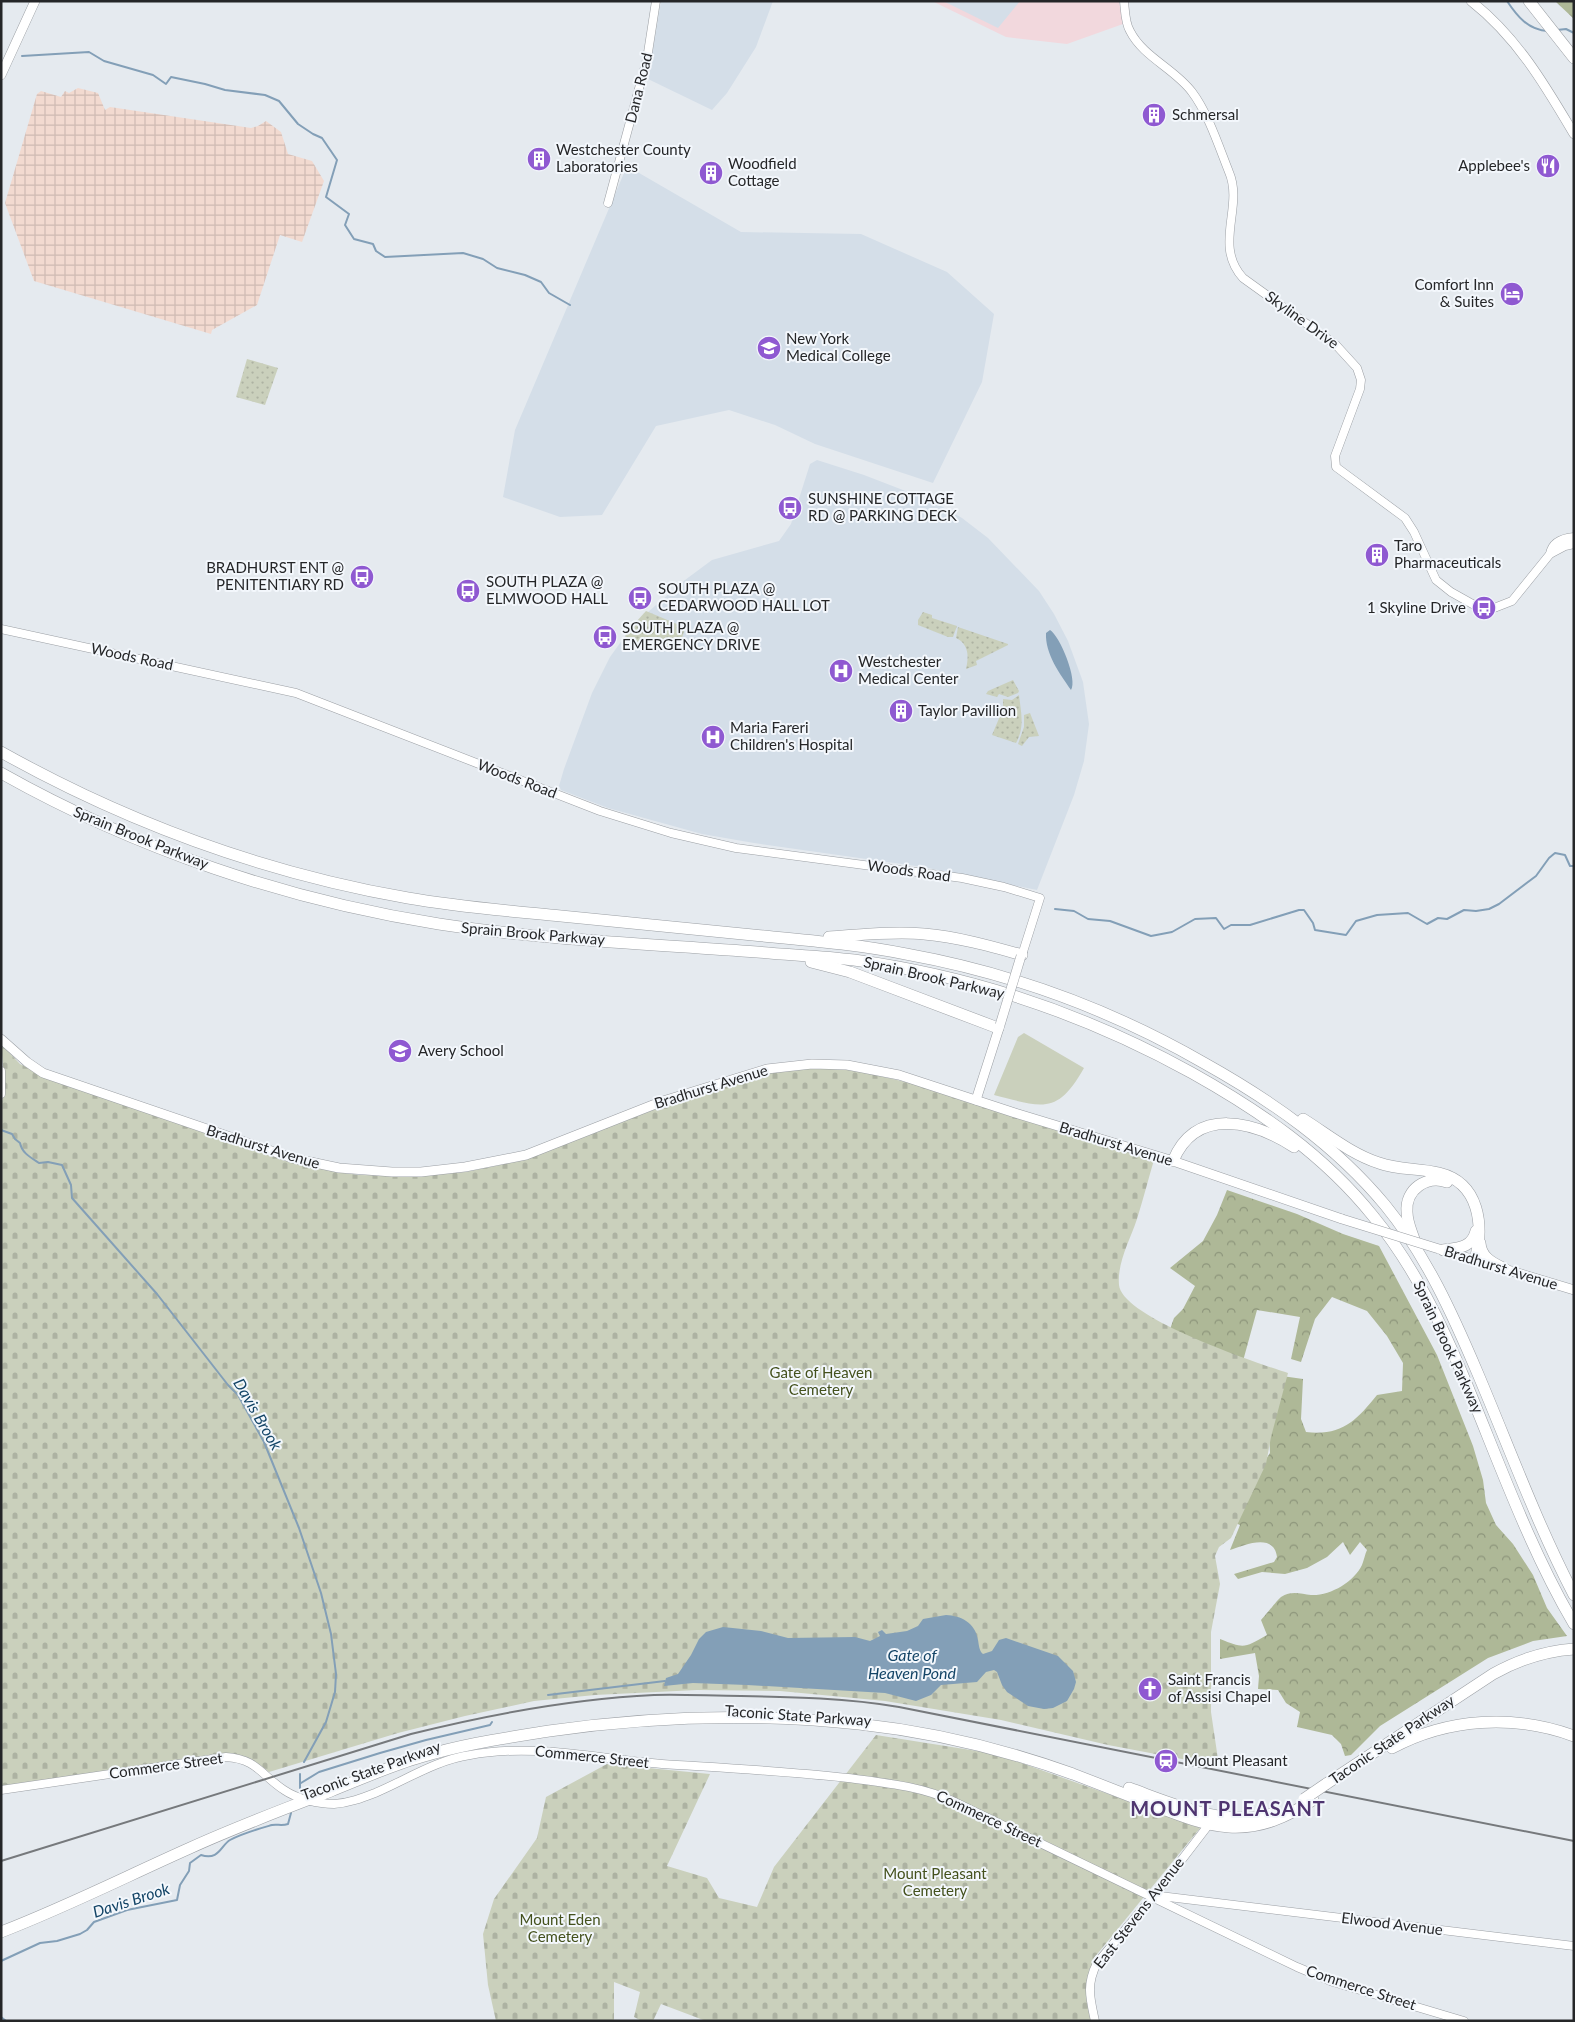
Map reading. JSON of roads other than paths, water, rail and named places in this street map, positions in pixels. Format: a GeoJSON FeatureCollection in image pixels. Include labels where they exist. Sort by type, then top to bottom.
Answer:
{"type":"FeatureCollection","features":[{"type":"Feature","properties":{"kind":"highway"},"geometry":{"type":"LineString","coordinates":[[1529,1],[1574,47]]}},
{"type":"Feature","properties":{"kind":"highway"},"geometry":{"type":"LineString","coordinates":[[1538,1],[1574,58]]}},
{"type":"Feature","properties":{"kind":"highway","name":"Sprain Brook Parkway"},"geometry":{"type":"LineString","coordinates":[[1,752],[66,787],[151,825],[241,857],[323,880],[397,896],[462,906],[791,938],[856,945],[911,954],[967,967],[1040,988],[1144,1031],[1195,1057],[1264,1098],[1304,1128],[1346,1164],[1385,1206],[1421,1257],[1458,1328],[1553,1552],[1574,1595]]}},
{"type":"Feature","properties":{"kind":"highway","name":"Sprain Brook Parkway"},"geometry":{"type":"LineString","coordinates":[[1,773],[81,814],[158,848],[237,876],[328,902],[402,918],[496,932],[844,959],[909,969],[983,986],[1072,1016],[1150,1050],[1226,1092],[1288,1134],[1338,1177],[1388,1234],[1424,1293],[1450,1344],[1542,1562],[1574,1624]]}},
{"type":"Feature","properties":{"kind":"highway"},"geometry":{"type":"LineString","coordinates":[[791,938],[894,933],[924,934],[961,939],[1022,956]]}},
{"type":"Feature","properties":{"kind":"highway"},"geometry":{"type":"LineString","coordinates":[[771,953],[850,972],[999,1027]]}},
{"type":"Feature","properties":{"kind":"highway"},"geometry":{"type":"LineString","coordinates":[[1264,1098],[1302,1118],[1372,1161],[1396,1168],[1438,1172],[1455,1180],[1466,1190],[1474,1203],[1480,1219],[1473,1259]]}},
{"type":"Feature","properties":{"kind":"highway"},"geometry":{"type":"LineString","coordinates":[[1173,1161],[1183,1142],[1193,1132],[1214,1124],[1228,1124],[1252,1128],[1278,1137],[1338,1177]]}},
{"type":"Feature","properties":{"kind":"highway"},"geometry":{"type":"LineString","coordinates":[[1421,1257],[1409,1223],[1407,1209],[1411,1193],[1425,1182],[1441,1180],[1449,1182],[1459,1189],[1472,1210],[1484,1255],[1505,1270]]}},
{"type":"Feature","properties":{"kind":"highway"},"geometry":{"type":"LineString","coordinates":[[1441,1250],[1466,1246],[1478,1234]]}},
{"type":"Feature","properties":{"kind":"highway","name":"Taconic State Parkway"},"geometry":{"type":"LineString","coordinates":[[1,1926],[208,1834],[419,1758],[484,1742],[628,1721],[686,1717],[744,1717],[859,1724],[954,1740],[1047,1765],[1183,1816],[1213,1820],[1263,1816],[1308,1800],[1493,1674],[1528,1658],[1574,1649]]}},
{"type":"Feature","properties":{"kind":"highway","name":"Taconic State Parkway"},"geometry":{"type":"LineString","coordinates":[[1330,1785],[1398,1744],[1452,1726],[1490,1722],[1517,1723],[1544,1727],[1574,1736]]}},
{"type":"Feature","properties":{"kind":"highway","name":"Taconic State Parkway"},"geometry":{"type":"LineString","coordinates":[[1,1932],[304,1798]]}},
{"type":"Feature","properties":{"kind":"main road"},"geometry":{"type":"LineString","coordinates":[[1,75],[35,1]]}},
{"type":"Feature","properties":{"kind":"main road"},"geometry":{"type":"LineString","coordinates":[[1471,1],[1495,22],[1521,51],[1543,82],[1574,134]]}},
{"type":"Feature","properties":{"kind":"main road"},"geometry":{"type":"LineString","coordinates":[[976,1100],[1022,956]]}},
{"type":"Feature","properties":{"kind":"main road","name":"Bradhurst Avenue"},"geometry":{"type":"LineString","coordinates":[[1,1039],[27,1062],[43,1072],[64,1081],[292,1158],[339,1168],[367,1171],[421,1172],[507,1160],[561,1142],[664,1101],[752,1073],[792,1066],[829,1064],[864,1067],[899,1075],[1173,1161],[1342,1219],[1574,1290]]}},
{"type":"Feature","properties":{"kind":"street","name":"Dana Road"},"geometry":{"type":"LineString","coordinates":[[608,203],[647,59],[655,1]]}},
{"type":"Feature","properties":{"kind":"street","name":"Skyline Drive"},"geometry":{"type":"LineString","coordinates":[[1124,1],[1129,29],[1133,37],[1150,55],[1192,92],[1203,110],[1230,174],[1233,192],[1229,246],[1235,268],[1243,278],[1336,345],[1357,368],[1360,389],[1335,456],[1336,467],[1405,518],[1414,532],[1436,580],[1476,606],[1494,608],[1512,601],[1550,554],[1565,546],[1574,544]]}},
{"type":"Feature","properties":{"kind":"street","name":"Skyline Drive"},"geometry":{"type":"LineString","coordinates":[[1550,554],[1552,547],[1556,543],[1574,536]]}},
{"type":"Feature","properties":{"kind":"street","name":"Woods Road"},"geometry":{"type":"LineString","coordinates":[[1,629],[296,693],[600,811],[671,833],[767,852],[962,878],[1004,887],[1040,898],[1022,956]]}},
{"type":"Feature","properties":{"kind":"street"},"geometry":{"type":"LineString","coordinates":[[1,1071],[1,1094]]}},
{"type":"Feature","properties":{"kind":"street","name":"Commerce Street"},"geometry":{"type":"LineString","coordinates":[[1,1790],[226,1757],[240,1758],[251,1763],[283,1790],[304,1798],[330,1804],[347,1802],[382,1790],[457,1757],[500,1751],[564,1752],[652,1763],[843,1778],[913,1787],[944,1796],[1152,1898],[1333,1982],[1464,2021]]}},
{"type":"Feature","properties":{"kind":"street","name":"East Stevens Avenue"},"geometry":{"type":"LineString","coordinates":[[1095,2021],[1089,1992],[1091,1974],[1105,1951],[1152,1898],[1213,1820]]}},
{"type":"Feature","properties":{"kind":"street","name":"Commerce Street"},"geometry":{"type":"LineString","coordinates":[[1152,1898],[1160,1896],[1210,1903]]}},
{"type":"Feature","properties":{"kind":"street","name":"Elwood Avenue"},"geometry":{"type":"LineString","coordinates":[[1210,1903],[1574,1946]]}},
{"type":"Feature","properties":{"kind":"water"},"geometry":{"type":"Polygon","coordinates":[[[1050,630],[1058,640],[1067,658],[1073,685],[1071,690],[1058,670],[1048,649],[1046,633],[1050,630]]]}},
{"type":"Feature","properties":{"kind":"water","name":"Gate of Heaven Pond"},"geometry":{"type":"Polygon","coordinates":[[[946,1615],[957,1617],[971,1624],[983,1654],[992,1651],[999,1640],[1006,1638],[1058,1656],[1073,1671],[1076,1682],[1067,1701],[1053,1708],[1044,1709],[1028,1706],[1007,1692],[997,1672],[994,1670],[986,1672],[977,1682],[941,1685],[931,1695],[916,1701],[885,1693],[693,1683],[664,1686],[666,1678],[678,1674],[699,1639],[706,1632],[723,1627],[761,1631],[788,1638],[855,1637],[870,1641],[880,1636],[878,1632],[882,1630],[886,1634],[907,1631],[918,1626],[923,1619],[946,1615]]]}},
{"type":"Feature","properties":{"kind":"waterway"},"geometry":{"type":"LineString","coordinates":[[1507,1],[1519,17],[1529,25],[1548,31]]}},
{"type":"Feature","properties":{"kind":"waterway"},"geometry":{"type":"LineString","coordinates":[[1557,30],[1566,29],[1574,33]]}},
{"type":"Feature","properties":{"kind":"waterway"},"geometry":{"type":"LineString","coordinates":[[22,56],[89,52],[104,61],[153,75],[166,84],[171,77],[225,90],[265,95],[279,101],[298,124],[322,138],[337,160],[326,197],[349,214],[345,225],[354,239],[373,244],[376,251],[385,257],[463,253],[483,259],[497,268],[525,275],[541,282],[549,293],[570,305]]}},
{"type":"Feature","properties":{"kind":"waterway"},"geometry":{"type":"LineString","coordinates":[[1055,909],[1074,911],[1088,919],[1110,921],[1151,936],[1172,932],[1195,919],[1216,918],[1224,929],[1231,925],[1250,925],[1304,910],[1313,923],[1315,930],[1346,935],[1356,921],[1377,915],[1408,913],[1427,924],[1438,918],[1447,919],[1464,910],[1489,909],[1499,904],[1536,876],[1555,853],[1565,855],[1570,866],[1574,866]]}},
{"type":"Feature","properties":{"kind":"waterway","name":"Davis Brook"},"geometry":{"type":"LineString","coordinates":[[1,1130],[12,1134],[25,1152],[39,1163],[48,1162],[62,1165],[71,1185],[72,1198],[157,1294],[228,1385],[238,1395],[264,1442],[299,1528],[321,1593],[331,1634],[336,1674],[335,1692],[326,1722],[304,1762]]}},
{"type":"Feature","properties":{"kind":"waterway"},"geometry":{"type":"LineString","coordinates":[[548,1695],[665,1681]]}},
{"type":"Feature","properties":{"kind":"waterway"},"geometry":{"type":"LineString","coordinates":[[301,1783],[319,1772],[426,1740],[490,1725],[492,1722]]}},
{"type":"Feature","properties":{"kind":"waterway","name":"Davis Brook"},"geometry":{"type":"LineString","coordinates":[[300,1774],[300,1790]]}},
{"type":"Feature","properties":{"kind":"waterway","name":"Davis Brook"},"geometry":{"type":"LineString","coordinates":[[1,1961],[40,1943],[57,1941],[80,1934],[87,1930],[94,1922],[127,1910],[177,1900],[180,1885],[189,1871],[190,1863],[201,1855],[212,1856],[216,1854],[227,1842],[240,1835],[272,1825],[288,1824],[291,1813]]}},
{"type":"Feature","properties":{"kind":"waterway"},"geometry":{"type":"LineString","coordinates":[[1,2017],[6,2021]]}},
{"type":"Feature","properties":{"kind":"railway"},"geometry":{"type":"LineString","coordinates":[[1,1861],[411,1734],[471,1720],[562,1704],[623,1697],[665,1695],[820,1698],[899,1707],[1574,1841]]}},
{"type":"Feature","properties":{"kind":"place","name":"Schmersal"},"geometry":{"type":"Point","coordinates":[1154,115]}},
{"type":"Feature","properties":{"kind":"place","name":"Westchester County Laboratories"},"geometry":{"type":"Point","coordinates":[539,159]}},
{"type":"Feature","properties":{"kind":"place","name":"Applebee's"},"geometry":{"type":"Point","coordinates":[1548,166]}},
{"type":"Feature","properties":{"kind":"place","name":"Woodfield Cottage"},"geometry":{"type":"Point","coordinates":[711,173]}},
{"type":"Feature","properties":{"kind":"place","name":"Comfort Inn & Suites"},"geometry":{"type":"Point","coordinates":[1512,294]}},
{"type":"Feature","properties":{"kind":"place","name":"New York Medical College"},"geometry":{"type":"Point","coordinates":[769,348]}},
{"type":"Feature","properties":{"kind":"place","name":"SUNSHINE COTTAGE RD @ PARKING DECK"},"geometry":{"type":"Point","coordinates":[790,508]}},
{"type":"Feature","properties":{"kind":"place","name":"Taro Pharmaceuticals"},"geometry":{"type":"Point","coordinates":[1377,555]}},
{"type":"Feature","properties":{"kind":"place","name":"BRADHURST ENT @ PENITENTIARY RD"},"geometry":{"type":"Point","coordinates":[362,577]}},
{"type":"Feature","properties":{"kind":"place","name":"SOUTH PLAZA @ ELMWOOD HALL"},"geometry":{"type":"Point","coordinates":[468,591]}},
{"type":"Feature","properties":{"kind":"place","name":"SOUTH PLAZA @ CEDARWOOD HALL LOT"},"geometry":{"type":"Point","coordinates":[640,598]}},
{"type":"Feature","properties":{"kind":"place","name":"1 Skyline Drive"},"geometry":{"type":"Point","coordinates":[1484,608]}},
{"type":"Feature","properties":{"kind":"place","name":"SOUTH PLAZA @ EMERGENCY DRIVE"},"geometry":{"type":"Point","coordinates":[605,637]}},
{"type":"Feature","properties":{"kind":"place","name":"Westchester Medical Center"},"geometry":{"type":"Point","coordinates":[841,671]}},
{"type":"Feature","properties":{"kind":"place","name":"Taylor Pavillion"},"geometry":{"type":"Point","coordinates":[901,711]}},
{"type":"Feature","properties":{"kind":"place","name":"Maria Fareri Children's Hospital"},"geometry":{"type":"Point","coordinates":[713,737]}},
{"type":"Feature","properties":{"kind":"place","name":"Avery School"},"geometry":{"type":"Point","coordinates":[400,1051]}},
{"type":"Feature","properties":{"kind":"place","name":"Saint Francis of Assisi Chapel"},"geometry":{"type":"Point","coordinates":[1150,1689]}},
{"type":"Feature","properties":{"kind":"place","name":"Mount Pleasant"},"geometry":{"type":"Point","coordinates":[1166,1761]}},
{"type":"Feature","properties":{"kind":"district","name":"MOUNT PLEASANT"},"geometry":{"type":"Point","coordinates":[1228,1809]}},
{"type":"Feature","properties":{"kind":"park label","name":"Gate of Heaven Cemetery"},"geometry":{"type":"Point","coordinates":[821,1382]}},
{"type":"Feature","properties":{"kind":"park label","name":"Mount Pleasant Cemetery"},"geometry":{"type":"Point","coordinates":[935,1882]}},
{"type":"Feature","properties":{"kind":"park label","name":"Mount Eden Cemetery"},"geometry":{"type":"Point","coordinates":[560,1928]}}]}
